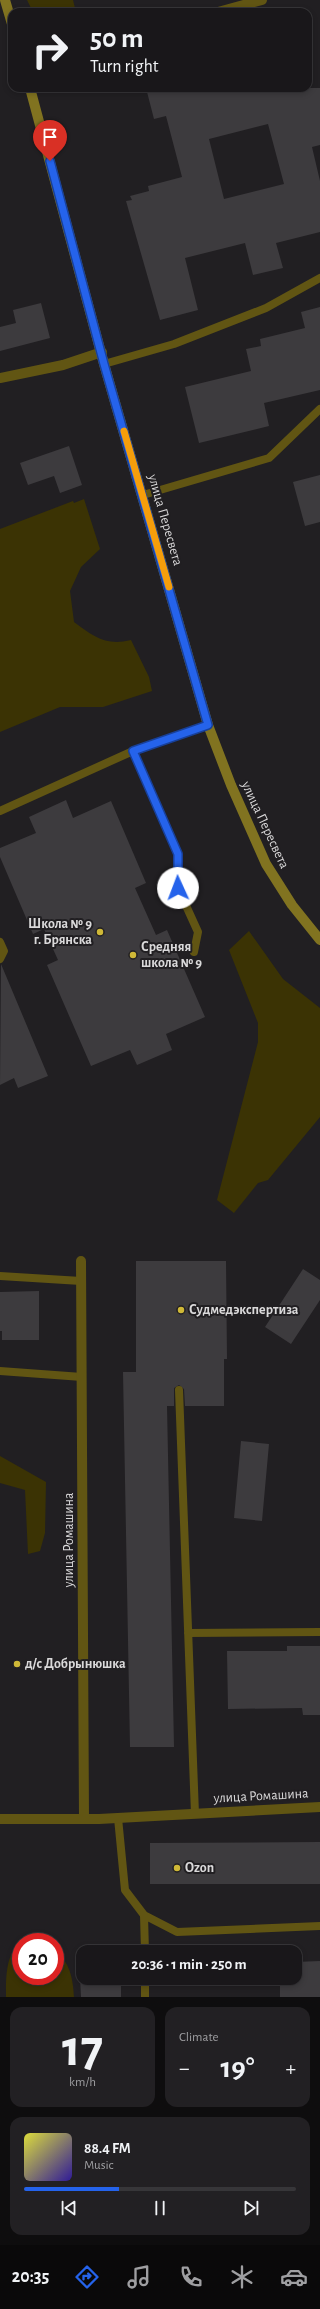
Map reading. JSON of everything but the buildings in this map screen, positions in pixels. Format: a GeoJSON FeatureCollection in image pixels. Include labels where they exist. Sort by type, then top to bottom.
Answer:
{"type":"FeatureCollection","features":[{"type":"Feature","properties":{"kind":"main road"},"geometry":{"type":"LineString","coordinates":[[5,0],[8,10]]}},
{"type":"Feature","properties":{"kind":"main road","name":"улица Пересвета"},"geometry":{"type":"LineString","coordinates":[[31,92],[104,364],[143,495],[208,725],[231,785],[266,864],[292,905],[320,940]]}},
{"type":"Feature","properties":{"kind":"street"},"geometry":{"type":"LineString","coordinates":[[233,8],[262,0]]}},
{"type":"Feature","properties":{"kind":"street"},"geometry":{"type":"LineString","coordinates":[[0,378],[63,365],[102,352]]}},
{"type":"Feature","properties":{"kind":"street","name":"улица Ромашина"},"geometry":{"type":"LineString","coordinates":[[81,1261],[84,1819]]}},
{"type":"Feature","properties":{"kind":"street","name":"улица Ромашина"},"geometry":{"type":"LineString","coordinates":[[0,1819],[118,1818],[320,1807]]}},
{"type":"Feature","properties":{"kind":"lane"},"geometry":{"type":"LineString","coordinates":[[104,364],[174,344],[266,308],[320,278]]}},
{"type":"Feature","properties":{"kind":"lane"},"geometry":{"type":"LineString","coordinates":[[143,495],[269,458],[320,409]]}},
{"type":"Feature","properties":{"kind":"lane"},"geometry":{"type":"LineString","coordinates":[[0,811],[133,751],[208,725]]}},
{"type":"Feature","properties":{"kind":"lane"},"geometry":{"type":"LineString","coordinates":[[133,751],[178,854],[178,888],[198,932],[194,952]]}},
{"type":"Feature","properties":{"kind":"lane"},"geometry":{"type":"LineString","coordinates":[[0,942],[4,951],[0,959]]}},
{"type":"Feature","properties":{"kind":"lane"},"geometry":{"type":"LineString","coordinates":[[0,1276],[81,1281]]}},
{"type":"Feature","properties":{"kind":"lane"},"geometry":{"type":"LineString","coordinates":[[0,1371],[82,1377]]}},
{"type":"Feature","properties":{"kind":"lane"},"geometry":{"type":"LineString","coordinates":[[179,1390],[195,1814]]}},
{"type":"Feature","properties":{"kind":"lane"},"geometry":{"type":"LineString","coordinates":[[188,1633],[320,1632]]}},
{"type":"Feature","properties":{"kind":"lane"},"geometry":{"type":"LineString","coordinates":[[118,1818],[125,1890],[144,1915],[177,1932],[320,1926]]}},
{"type":"Feature","properties":{"kind":"lane"},"geometry":{"type":"LineString","coordinates":[[144,1915],[145,1945]]}},
{"type":"Feature","properties":{"kind":"lane"},"geometry":{"type":"LineString","coordinates":[[145,1985],[145,1997]]}},
{"type":"Feature","properties":{"kind":"shaded area"},"geometry":{"type":"Polygon","coordinates":[[[27,0],[73,0],[75,8],[31,8],[27,0]]]}},
{"type":"Feature","properties":{"kind":"shaded area"},"geometry":{"type":"Polygon","coordinates":[[[84,499],[100,549],[81,567],[70,591],[74,622],[94,636],[107,641],[122,642],[131,640],[149,677],[152,691],[103,707],[60,707],[0,732],[0,529],[73,501],[74,503],[84,499]]]}},
{"type":"Feature","properties":{"kind":"shaded area"},"geometry":{"type":"Polygon","coordinates":[[[249,931],[283,979],[320,1008],[320,1117],[268,1180],[258,1183],[234,1213],[217,1200],[258,1042],[258,1023],[229,950],[249,931]]]}},
{"type":"Feature","properties":{"kind":"shaded area"},"geometry":{"type":"Polygon","coordinates":[[[0,1456],[46,1482],[45,1533],[40,1551],[28,1554],[25,1490],[0,1483],[0,1456]]]}},
{"type":"Feature","properties":{"kind":"shaded area"},"geometry":{"type":"Polygon","coordinates":[[[12,1953],[12,1985],[64,1985],[64,1960],[70,1971],[74,1997],[6,1997],[9,1960],[12,1953]]]}},
{"type":"Feature","properties":{"kind":"slow traffic"},"geometry":{"type":"LineString","coordinates":[[124,431],[169,587]]}},
{"type":"Feature","properties":{"kind":"place","name":"Школа № 9 г. Брянска"},"geometry":{"type":"Point","coordinates":[100,932]}},
{"type":"Feature","properties":{"kind":"place","name":"Средняя школа № 9"},"geometry":{"type":"Point","coordinates":[133,955]}},
{"type":"Feature","properties":{"kind":"place","name":"Судмедэкспертиза"},"geometry":{"type":"Point","coordinates":[181,1310]}},
{"type":"Feature","properties":{"kind":"place","name":"д/с Добрынюшка"},"geometry":{"type":"Point","coordinates":[17,1664]}},
{"type":"Feature","properties":{"kind":"place","name":"Ozon"},"geometry":{"type":"Point","coordinates":[177,1868]}},
{"type":"Feature","properties":{"kind":"route"},"geometry":{"type":"LineString","coordinates":[[50,161],[104,364],[143,495],[208,725],[133,751],[178,854],[178,888]]}}]}
